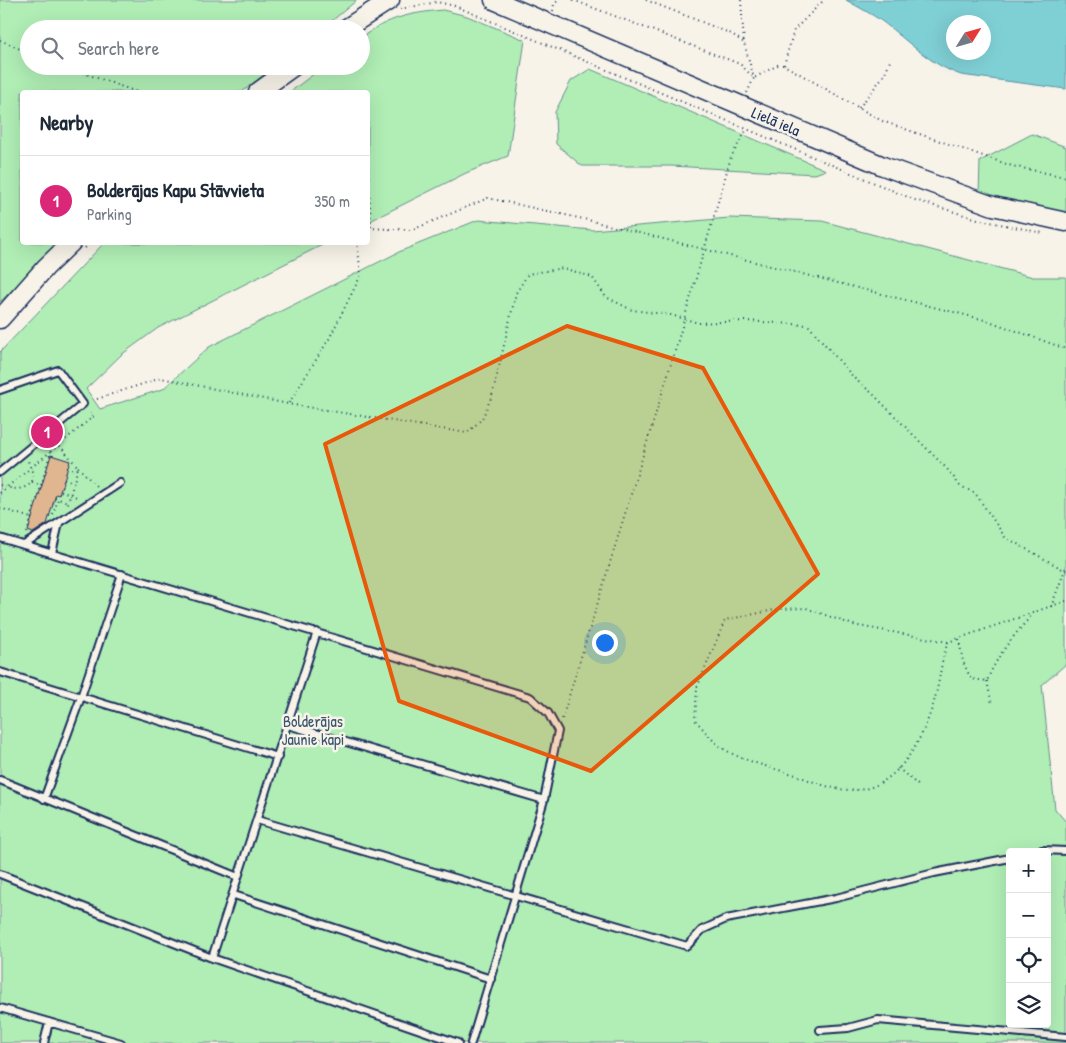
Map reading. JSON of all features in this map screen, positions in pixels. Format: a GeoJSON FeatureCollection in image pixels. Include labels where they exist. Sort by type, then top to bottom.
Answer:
{"type":"FeatureCollection","features":[{"type":"Feature","properties":{"kind":"main road","name":"Lielā iela"},"geometry":{"type":"LineString","coordinates":[[494,0],[883,166],[993,206],[1066,222]]}},
{"type":"Feature","properties":{"kind":"main road"},"geometry":{"type":"LineString","coordinates":[[363,20],[392,6]]}},
{"type":"Feature","properties":{"kind":"main road"},"geometry":{"type":"LineString","coordinates":[[261,90],[282,75]]}},
{"type":"Feature","properties":{"kind":"main road"},"geometry":{"type":"LineString","coordinates":[[0,318],[46,267],[69,245]]}},
{"type":"Feature","properties":{"kind":"lane"},"geometry":{"type":"LineString","coordinates":[[0,390],[58,370],[83,404],[0,472]]}},
{"type":"Feature","properties":{"kind":"lane"},"geometry":{"type":"LineString","coordinates":[[24,545],[120,483]]}},
{"type":"Feature","properties":{"kind":"lane"},"geometry":{"type":"LineString","coordinates":[[52,553],[62,519]]}},
{"type":"Feature","properties":{"kind":"lane"},"geometry":{"type":"LineString","coordinates":[[0,538],[530,697],[548,712],[558,731],[544,800],[471,1043]]}},
{"type":"Feature","properties":{"kind":"lane"},"geometry":{"type":"LineString","coordinates":[[44,798],[81,697],[122,574]]}},
{"type":"Feature","properties":{"kind":"lane"},"geometry":{"type":"LineString","coordinates":[[212,958],[318,632]]}},
{"type":"Feature","properties":{"kind":"lane"},"geometry":{"type":"LineString","coordinates":[[0,672],[278,757]]}},
{"type":"Feature","properties":{"kind":"lane"},"geometry":{"type":"LineString","coordinates":[[288,725],[544,800]]}},
{"type":"Feature","properties":{"kind":"lane"},"geometry":{"type":"LineString","coordinates":[[0,780],[238,876]]}},
{"type":"Feature","properties":{"kind":"lane"},"geometry":{"type":"LineString","coordinates":[[258,820],[687,946],[702,930],[726,919],[836,898],[934,873],[1006,859]]}},
{"type":"Feature","properties":{"kind":"lane"},"geometry":{"type":"LineString","coordinates":[[1051,850],[1066,851]]}},
{"type":"Feature","properties":{"kind":"lane"},"geometry":{"type":"LineString","coordinates":[[0,874],[212,958],[458,1043]]}},
{"type":"Feature","properties":{"kind":"lane"},"geometry":{"type":"LineString","coordinates":[[234,895],[491,979]]}},
{"type":"Feature","properties":{"kind":"lane"},"geometry":{"type":"LineString","coordinates":[[0,1008],[121,1043]]}},
{"type":"Feature","properties":{"kind":"lane"},"geometry":{"type":"LineString","coordinates":[[820,1030],[848,1028],[878,1020],[1066,1037]]}},
{"type":"Feature","properties":{"kind":"lane"},"geometry":{"type":"LineString","coordinates":[[44,1043],[49,1022]]}},
{"type":"Feature","properties":{"kind":"path"},"geometry":{"type":"LineString","coordinates":[[551,0],[554,4]]}},
{"type":"Feature","properties":{"kind":"path"},"geometry":{"type":"LineString","coordinates":[[573,0],[740,64],[754,78]]}},
{"type":"Feature","properties":{"kind":"path"},"geometry":{"type":"LineString","coordinates":[[646,0],[732,34],[744,44]]}},
{"type":"Feature","properties":{"kind":"path"},"geometry":{"type":"LineString","coordinates":[[741,0],[744,44],[754,78]]}},
{"type":"Feature","properties":{"kind":"path"},"geometry":{"type":"LineString","coordinates":[[784,65],[794,30],[824,0]]}},
{"type":"Feature","properties":{"kind":"path"},"geometry":{"type":"LineString","coordinates":[[392,6],[437,2],[455,6],[923,203],[981,220],[1046,233]]}},
{"type":"Feature","properties":{"kind":"path"},"geometry":{"type":"LineString","coordinates":[[0,40],[20,50]]}},
{"type":"Feature","properties":{"kind":"path"},"geometry":{"type":"LineString","coordinates":[[566,53],[568,47]]}},
{"type":"Feature","properties":{"kind":"path"},"geometry":{"type":"LineString","coordinates":[[859,108],[884,75],[890,61]]}},
{"type":"Feature","properties":{"kind":"path"},"geometry":{"type":"LineString","coordinates":[[740,106],[754,78],[778,65],[784,65],[882,121],[1012,166],[1066,177]]}},
{"type":"Feature","properties":{"kind":"path"},"geometry":{"type":"LineString","coordinates":[[89,75],[130,90]]}},
{"type":"Feature","properties":{"kind":"path"},"geometry":{"type":"LineString","coordinates":[[558,731],[675,351],[731,157],[747,129]]}},
{"type":"Feature","properties":{"kind":"path"},"geometry":{"type":"LineString","coordinates":[[370,206],[371,228],[412,230],[488,198],[704,249],[989,321],[1066,349]]}},
{"type":"Feature","properties":{"kind":"path"},"geometry":{"type":"LineString","coordinates":[[288,404],[329,339],[361,275],[357,245]]}},
{"type":"Feature","properties":{"kind":"path"},"geometry":{"type":"LineString","coordinates":[[97,399],[161,378],[288,404],[467,433],[482,419],[493,392],[516,294],[528,274],[563,268],[592,277],[606,297],[632,310],[699,323],[746,321],[808,325],[855,380],[879,400],[949,471],[960,486],[975,493],[1005,537],[1065,571]]}},
{"type":"Feature","properties":{"kind":"path"},"geometry":{"type":"LineString","coordinates":[[0,494],[94,416],[83,404]]}},
{"type":"Feature","properties":{"kind":"path"},"geometry":{"type":"LineString","coordinates":[[48,433],[103,494]]}},
{"type":"Feature","properties":{"kind":"path"},"geometry":{"type":"LineString","coordinates":[[24,545],[51,451]]}},
{"type":"Feature","properties":{"kind":"path"},"geometry":{"type":"LineString","coordinates":[[24,452],[31,468],[32,482]]}},
{"type":"Feature","properties":{"kind":"path"},"geometry":{"type":"LineString","coordinates":[[53,510],[62,519],[78,467]]}},
{"type":"Feature","properties":{"kind":"path"},"geometry":{"type":"LineString","coordinates":[[67,468],[77,470]]}},
{"type":"Feature","properties":{"kind":"path"},"geometry":{"type":"LineString","coordinates":[[64,479],[74,482]]}},
{"type":"Feature","properties":{"kind":"path"},"geometry":{"type":"LineString","coordinates":[[0,485],[7,488],[21,488],[32,482],[42,485]]}},
{"type":"Feature","properties":{"kind":"path"},"geometry":{"type":"LineString","coordinates":[[60,491],[90,503]]}},
{"type":"Feature","properties":{"kind":"path"},"geometry":{"type":"LineString","coordinates":[[54,498],[68,502]]}},
{"type":"Feature","properties":{"kind":"path"},"geometry":{"type":"LineString","coordinates":[[52,517],[58,499]]}},
{"type":"Feature","properties":{"kind":"path"},"geometry":{"type":"LineString","coordinates":[[0,508],[32,518]]}},
{"type":"Feature","properties":{"kind":"path"},"geometry":{"type":"LineString","coordinates":[[1051,607],[1066,567]]}},
{"type":"Feature","properties":{"kind":"path"},"geometry":{"type":"LineString","coordinates":[[948,642],[941,660],[936,696],[930,716],[905,762],[884,780],[874,785],[854,790],[834,788],[722,748],[695,720],[697,688],[727,620],[779,609],[806,608],[853,625],[948,642],[1066,601]]}},
{"type":"Feature","properties":{"kind":"path"},"geometry":{"type":"LineString","coordinates":[[992,705],[987,681],[993,666],[1011,639],[1034,612]]}},
{"type":"Feature","properties":{"kind":"path"},"geometry":{"type":"LineString","coordinates":[[958,639],[963,662],[971,679],[987,681]]}},
{"type":"Feature","properties":{"kind":"path"},"geometry":{"type":"LineString","coordinates":[[898,768],[919,786]]}},
{"type":"Feature","properties":{"kind":"highlighted area"},"geometry":{"type":"Polygon","coordinates":[[[567,326],[703,368],[818,574],[591,771],[399,701],[325,444],[567,326]]]}},
{"type":"Feature","properties":{"kind":"green space"},"geometry":{"type":"Polygon","coordinates":[[[0,0],[357,0],[333,20],[20,20],[20,75],[264,75],[245,90],[20,90],[20,245],[57,245],[0,302],[0,0]]]}},
{"type":"Feature","properties":{"kind":"green space"},"geometry":{"type":"Polygon","coordinates":[[[443,10],[467,16],[525,40],[508,156],[466,173],[370,221],[370,90],[293,90],[312,75],[370,75],[370,32],[400,17],[443,10]]]}},
{"type":"Feature","properties":{"kind":"green space"},"geometry":{"type":"Polygon","coordinates":[[[590,69],[826,170],[815,174],[671,166],[582,166],[556,144],[555,112],[571,81],[590,69]]]}},
{"type":"Feature","properties":{"kind":"green space"},"geometry":{"type":"Polygon","coordinates":[[[1032,134],[1066,147],[1066,213],[979,195],[980,161],[1032,134]]]}},
{"type":"Feature","properties":{"kind":"green space","name":"Bolderājas Jaunie kapi"},"geometry":{"type":"Polygon","coordinates":[[[729,218],[822,221],[1033,277],[1066,277],[1066,664],[1042,685],[1055,809],[1066,822],[1066,1043],[0,1043],[0,352],[102,245],[322,245],[158,328],[121,355],[86,389],[100,409],[163,389],[209,347],[401,251],[478,220],[592,230],[729,218]]]}},
{"type":"Feature","properties":{"kind":"water"},"geometry":{"type":"Polygon","coordinates":[[[846,0],[1066,0],[1066,89],[961,75],[950,71],[920,52],[879,19],[846,0]]]}},
{"type":"Feature","properties":{"kind":"building"},"geometry":{"type":"Polygon","coordinates":[[[51,455],[70,461],[59,495],[56,494],[47,524],[33,533],[28,531],[51,455]]]}},
{"type":"Feature","properties":{"kind":"place","name":"Bolderājas Kapu Stāvvieta"},"geometry":{"type":"Point","coordinates":[47,432]}}]}
